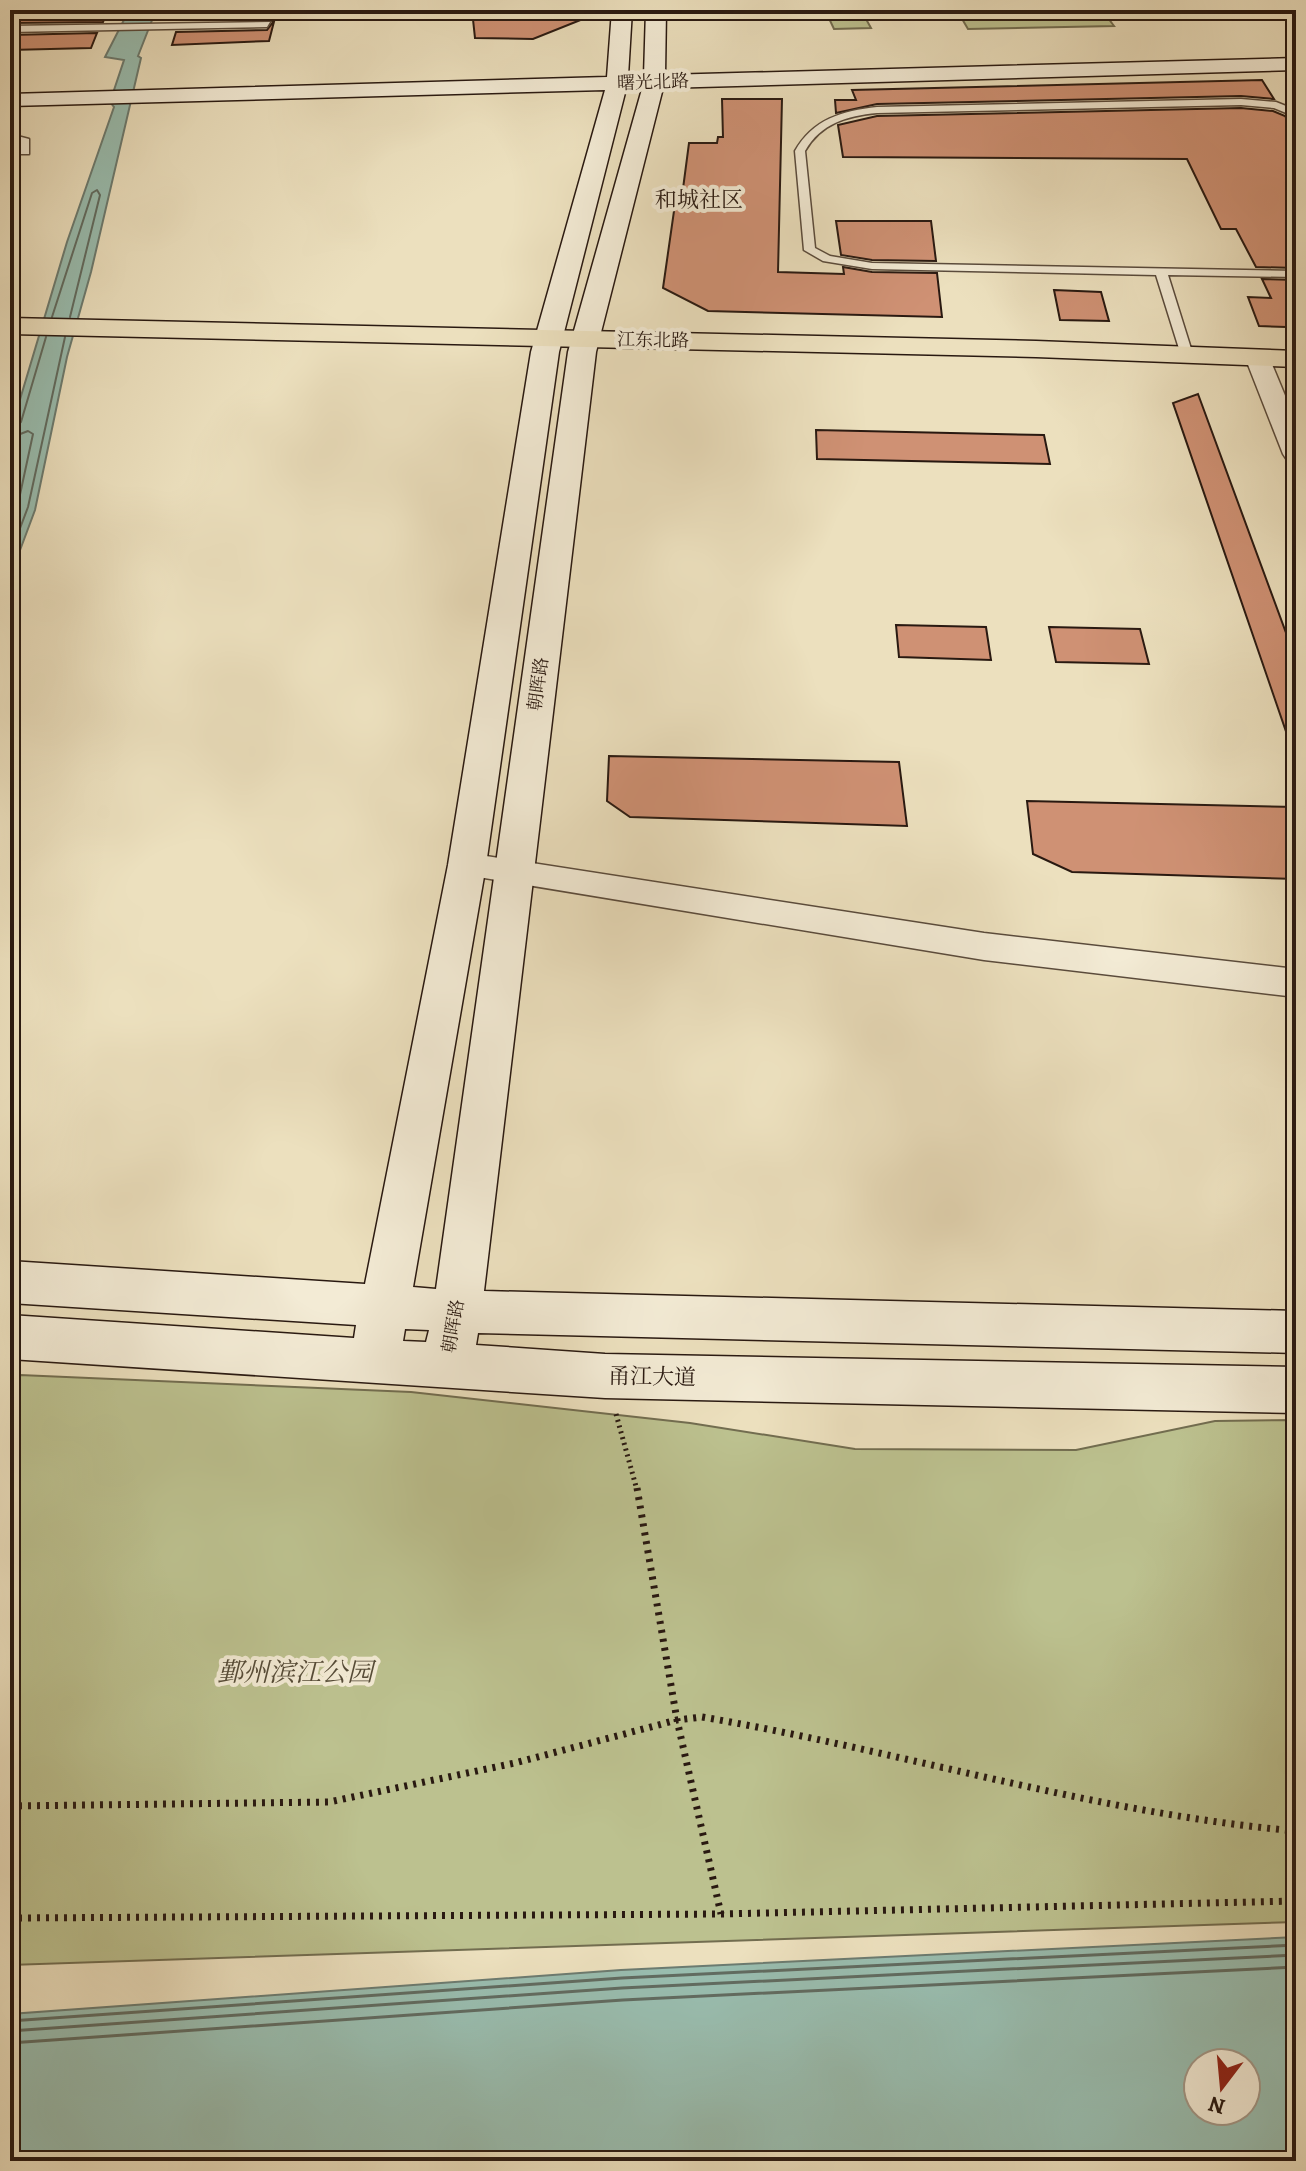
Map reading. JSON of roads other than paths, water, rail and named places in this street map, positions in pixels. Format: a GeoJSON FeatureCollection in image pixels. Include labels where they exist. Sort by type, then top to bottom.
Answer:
{"type":"FeatureCollection","features":[{"type":"Feature","properties":{"kind":"main road","name":"朝晖路"},"geometry":{"type":"LineString","coordinates":[[375,1359],[467,865],[546,344],[618,74],[622,10]]}},
{"type":"Feature","properties":{"kind":"main road","name":"朝晖路"},"geometry":{"type":"LineString","coordinates":[[447,1364],[457,1311],[583,345],[654,73],[656,10]]}},
{"type":"Feature","properties":{"kind":"main road","name":"曙光北路"},"geometry":{"type":"LineString","coordinates":[[654,73],[1296,44]]}},
{"type":"Feature","properties":{"kind":"main road","name":"曙光北路"},"geometry":{"type":"LineString","coordinates":[[10,79],[66,88],[654,73],[1296,64]]}},
{"type":"Feature","properties":{"kind":"main road","name":"曙光北路"},"geometry":{"type":"LineString","coordinates":[[10,100],[66,88]]}},
{"type":"Feature","properties":{"kind":"main road","name":"江东北路"},"geometry":{"type":"LineString","coordinates":[[10,326],[84,334],[1259,364],[1296,359]]}},
{"type":"Feature","properties":{"kind":"main road","name":"江东北路"},"geometry":{"type":"LineString","coordinates":[[10,339],[84,334]]}},
{"type":"Feature","properties":{"kind":"main road","name":"江东北路"},"geometry":{"type":"LineString","coordinates":[[583,345],[1187,355],[1296,372]]}},
{"type":"Feature","properties":{"kind":"main road"},"geometry":{"type":"LineString","coordinates":[[10,1282],[457,1311],[1296,1332]]}},
{"type":"Feature","properties":{"kind":"main road","name":"甬江大道"},"geometry":{"type":"LineString","coordinates":[[10,1337],[605,1376],[1296,1390]]}},
{"type":"Feature","properties":{"kind":"street"},"geometry":{"type":"LineString","coordinates":[[1259,364],[1296,454]]}},
{"type":"Feature","properties":{"kind":"street"},"geometry":{"type":"LineString","coordinates":[[467,865],[1021,952],[1179,973],[1296,983]]}},
{"type":"Feature","properties":{"kind":"lane"},"geometry":{"type":"LineString","coordinates":[[10,29],[267,24]]}},
{"type":"Feature","properties":{"kind":"lane"},"geometry":{"type":"LineString","coordinates":[[1296,114],[1276,105],[1241,102],[877,110],[842,114],[804,140],[800,151],[806,236],[810,250],[827,259],[872,266],[1296,274]]}},
{"type":"Feature","properties":{"kind":"lane"},"geometry":{"type":"LineString","coordinates":[[10,137],[25,141],[25,152]]}},
{"type":"Feature","properties":{"kind":"lane"},"geometry":{"type":"LineString","coordinates":[[1161,271],[1187,355]]}},
{"type":"Feature","properties":{"kind":"water"},"geometry":{"type":"Polygon","coordinates":[[[129,10],[156,10],[138,56],[141,58],[91,272],[67,357],[35,510],[10,577],[10,433],[67,242],[114,107],[110,102],[124,60],[105,57],[129,10]]]}},
{"type":"Feature","properties":{"kind":"water"},"geometry":{"type":"Polygon","coordinates":[[[1296,1937],[1296,2161],[10,2161],[10,2014],[621,1970],[1296,1937]]]}},
{"type":"Feature","properties":{"kind":"district","name":"和城社区"},"geometry":{"type":"Point","coordinates":[699,200]}},
{"type":"Feature","properties":{"kind":"park label","name":"鄞州滨江公园"},"geometry":{"type":"Point","coordinates":[295,1672]}}]}
